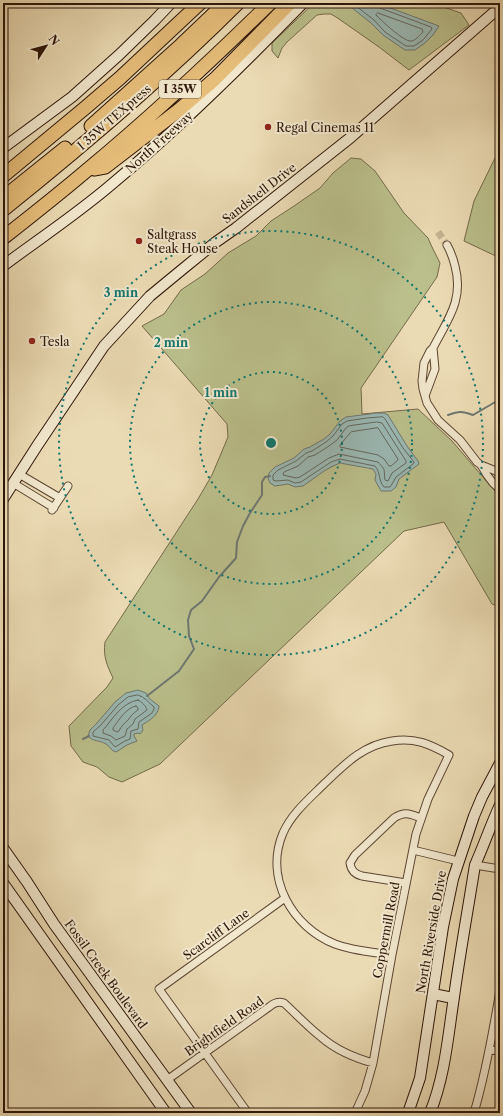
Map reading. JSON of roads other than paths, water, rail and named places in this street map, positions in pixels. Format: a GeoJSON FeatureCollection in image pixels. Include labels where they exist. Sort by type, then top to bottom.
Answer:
{"type":"FeatureCollection","features":[{"type":"Feature","properties":{"kind":"highway"},"geometry":{"type":"LineString","coordinates":[[120,78],[123,66],[190,3]]}},
{"type":"Feature","properties":{"kind":"highway"},"geometry":{"type":"LineString","coordinates":[[3,176],[120,78],[200,3]]}},
{"type":"Feature","properties":{"kind":"highway","name":"I 35W TEXpress"},"geometry":{"type":"LineString","coordinates":[[3,198],[87,130],[176,50],[225,3]]}},
{"type":"Feature","properties":{"kind":"highway","name":"I 35W TEXpress"},"geometry":{"type":"LineString","coordinates":[[3,210],[92,137],[140,95],[238,3]]}},
{"type":"Feature","properties":{"kind":"highway","name":"I 35W"},"geometry":{"type":"LineString","coordinates":[[3,238],[86,171],[176,93],[270,3]]}},
{"type":"Feature","properties":{"kind":"highway"},"geometry":{"type":"LineString","coordinates":[[86,171],[104,167],[179,110],[215,79],[290,3]]}},
{"type":"Feature","properties":{"kind":"main road"},"geometry":{"type":"LineString","coordinates":[[3,148],[72,97],[119,55],[171,3]]}},
{"type":"Feature","properties":{"kind":"main road","name":"North Freeway"},"geometry":{"type":"LineString","coordinates":[[3,266],[79,211],[112,184],[233,75],[303,3]]}},
{"type":"Feature","properties":{"kind":"main road","name":"Sandshell Drive"},"geometry":{"type":"LineString","coordinates":[[3,499],[104,346],[150,296],[350,138],[500,7]]}},
{"type":"Feature","properties":{"kind":"main road","name":"North Riverside Drive"},"geometry":{"type":"LineString","coordinates":[[408,1113],[420,1078],[449,895],[453,879],[479,803],[500,763]]}},
{"type":"Feature","properties":{"kind":"main road"},"geometry":{"type":"LineString","coordinates":[[430,1113],[442,1074],[475,865],[500,805]]}},
{"type":"Feature","properties":{"kind":"main road","name":"Fossil Creek Boulevard"},"geometry":{"type":"LineString","coordinates":[[3,848],[54,924],[191,1113]]}},
{"type":"Feature","properties":{"kind":"main road"},"geometry":{"type":"LineString","coordinates":[[458,861],[475,865]]}},
{"type":"Feature","properties":{"kind":"main road"},"geometry":{"type":"LineString","coordinates":[[3,883],[166,1113]]}},
{"type":"Feature","properties":{"kind":"main road"},"geometry":{"type":"LineString","coordinates":[[39,934],[54,924]]}},
{"type":"Feature","properties":{"kind":"main road"},"geometry":{"type":"LineString","coordinates":[[433,994],[453,998]]}},
{"type":"Feature","properties":{"kind":"street"},"geometry":{"type":"LineString","coordinates":[[447,245],[453,256],[457,273],[458,288],[452,315],[424,363],[422,381],[425,396],[434,415],[455,435],[477,462],[500,475]]}},
{"type":"Feature","properties":{"kind":"street"},"geometry":{"type":"LineString","coordinates":[[425,396],[435,369],[433,348]]}},
{"type":"Feature","properties":{"kind":"street"},"geometry":{"type":"LineString","coordinates":[[481,465],[487,475],[500,490]]}},
{"type":"Feature","properties":{"kind":"street"},"geometry":{"type":"LineString","coordinates":[[19,474],[60,498]]}},
{"type":"Feature","properties":{"kind":"street"},"geometry":{"type":"LineString","coordinates":[[13,483],[53,509],[68,486]]}},
{"type":"Feature","properties":{"kind":"street","name":"Coppermill Road"},"geometry":{"type":"LineString","coordinates":[[285,898],[279,881],[277,866],[278,853],[283,833],[296,811],[346,762],[376,744],[400,740],[420,741],[449,755],[428,799],[421,818],[406,883],[373,1064],[365,1091],[355,1113]]}},
{"type":"Feature","properties":{"kind":"street"},"geometry":{"type":"LineString","coordinates":[[406,883],[356,874],[350,863],[355,854],[394,818],[404,813],[421,818]]}},
{"type":"Feature","properties":{"kind":"street"},"geometry":{"type":"LineString","coordinates":[[413,850],[458,861]]}},
{"type":"Feature","properties":{"kind":"street"},"geometry":{"type":"LineString","coordinates":[[475,865],[500,869]]}},
{"type":"Feature","properties":{"kind":"street"},"geometry":{"type":"LineString","coordinates":[[285,898],[299,919],[321,937],[346,947],[392,955]]}},
{"type":"Feature","properties":{"kind":"street","name":"Scarcliff Lane"},"geometry":{"type":"LineString","coordinates":[[205,1053],[159,989],[285,898]]}},
{"type":"Feature","properties":{"kind":"street"},"geometry":{"type":"LineString","coordinates":[[474,1113],[490,1050],[500,990]]}},
{"type":"Feature","properties":{"kind":"street","name":"Brightfield Road"},"geometry":{"type":"LineString","coordinates":[[167,1080],[269,1007],[280,1002],[284,1003],[320,1037],[330,1044],[373,1064]]}},
{"type":"Feature","properties":{"kind":"street"},"geometry":{"type":"LineString","coordinates":[[490,1050],[500,1051]]}},
{"type":"Feature","properties":{"kind":"street"},"geometry":{"type":"LineString","coordinates":[[205,1053],[248,1113]]}},
{"type":"Feature","properties":{"kind":"water"},"geometry":{"type":"Polygon","coordinates":[[[346,3],[377,3],[439,26],[425,43],[415,50],[405,50],[383,35],[371,23],[346,3]]]}},
{"type":"Feature","properties":{"kind":"water"},"geometry":{"type":"Polygon","coordinates":[[[384,413],[388,415],[419,464],[399,479],[396,487],[391,491],[381,491],[375,480],[376,474],[373,469],[340,463],[324,471],[303,486],[295,487],[288,484],[275,486],[270,483],[268,478],[269,473],[275,467],[294,458],[304,449],[324,439],[340,421],[346,417],[384,413]]]}},
{"type":"Feature","properties":{"kind":"water"},"geometry":{"type":"Polygon","coordinates":[[[138,690],[146,693],[150,699],[159,706],[155,715],[142,725],[143,730],[140,734],[134,734],[137,741],[116,752],[106,744],[88,736],[90,730],[115,702],[126,693],[138,690]]]}},
{"type":"Feature","properties":{"kind":"waterway"},"geometry":{"type":"LineString","coordinates":[[448,415],[460,412],[473,415],[497,401],[500,401]]}},
{"type":"Feature","properties":{"kind":"waterway"},"geometry":{"type":"LineString","coordinates":[[500,409],[497,412],[500,422]]}},
{"type":"Feature","properties":{"kind":"waterway"},"geometry":{"type":"LineString","coordinates":[[147,696],[179,671],[194,649],[189,636],[188,620],[191,610],[202,601],[219,577],[236,558],[237,542],[243,526],[262,495],[262,482],[265,477],[270,476]]}},
{"type":"Feature","properties":{"kind":"waterway"},"geometry":{"type":"LineString","coordinates":[[83,739],[89,736]]}},
{"type":"Feature","properties":{"kind":"tunnel"},"geometry":{"type":"LineString","coordinates":[[438,232],[447,245]]}},
{"type":"Feature","properties":{"kind":"place","name":"Regal Cinemas 11"},"geometry":{"type":"Point","coordinates":[268,127]}},
{"type":"Feature","properties":{"kind":"place","name":"Saltgrass Steak House"},"geometry":{"type":"Point","coordinates":[139,241]}},
{"type":"Feature","properties":{"kind":"place","name":"Tesla"},"geometry":{"type":"Point","coordinates":[32,341]}}]}
